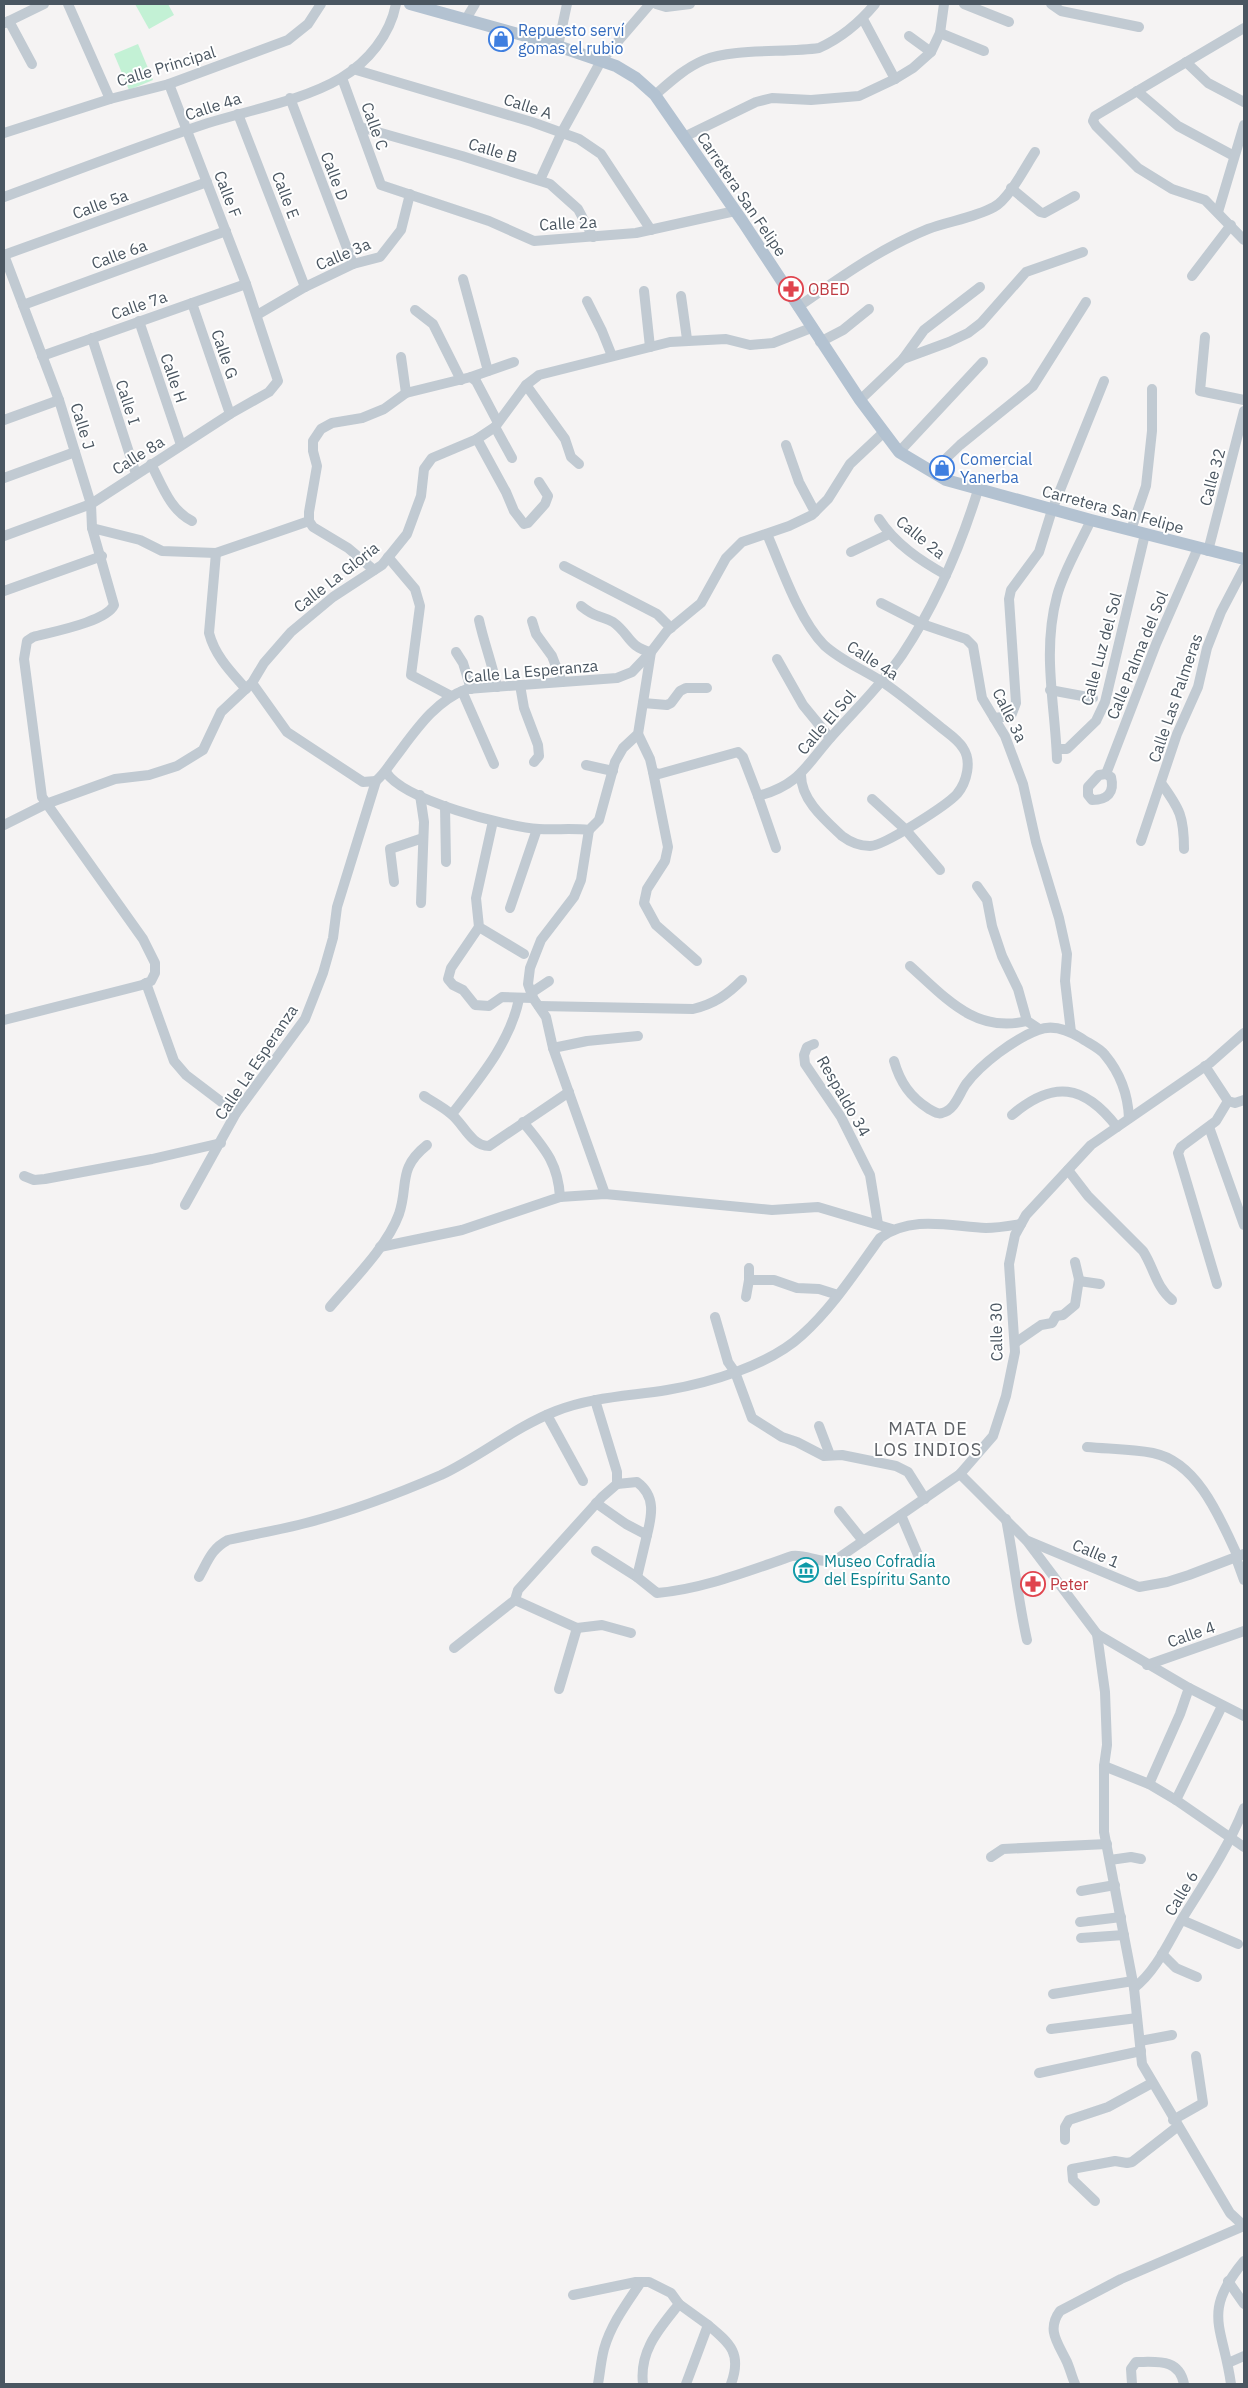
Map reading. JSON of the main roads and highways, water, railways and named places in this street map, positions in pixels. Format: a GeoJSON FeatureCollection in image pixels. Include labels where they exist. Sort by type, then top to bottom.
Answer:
{"type":"FeatureCollection","features":[{"type":"Feature","properties":{"kind":"main road","name":"Carretera San Felipe"},"geometry":{"type":"LineString","coordinates":[[410,4],[601,60],[616,66],[636,78],[655,95],[735,212],[820,342],[883,433],[900,452],[946,480],[978,490],[1244,559]]}},
{"type":"Feature","properties":{"kind":"place","name":"Repuesto serví gomas el rubio"},"geometry":{"type":"Point","coordinates":[501,39]}},
{"type":"Feature","properties":{"kind":"place","name":"OBED"},"geometry":{"type":"Point","coordinates":[791,289]}},
{"type":"Feature","properties":{"kind":"place","name":"Comercial Yanerba"},"geometry":{"type":"Point","coordinates":[942,468]}},
{"type":"Feature","properties":{"kind":"place","name":"Museo Cofradía del Espíritu Santo"},"geometry":{"type":"Point","coordinates":[806,1570]}},
{"type":"Feature","properties":{"kind":"place","name":"Peter"},"geometry":{"type":"Point","coordinates":[1033,1584]}},
{"type":"Feature","properties":{"kind":"district","name":"MATA DE LOS INDIOS"},"geometry":{"type":"Point","coordinates":[928,1439]}}]}
